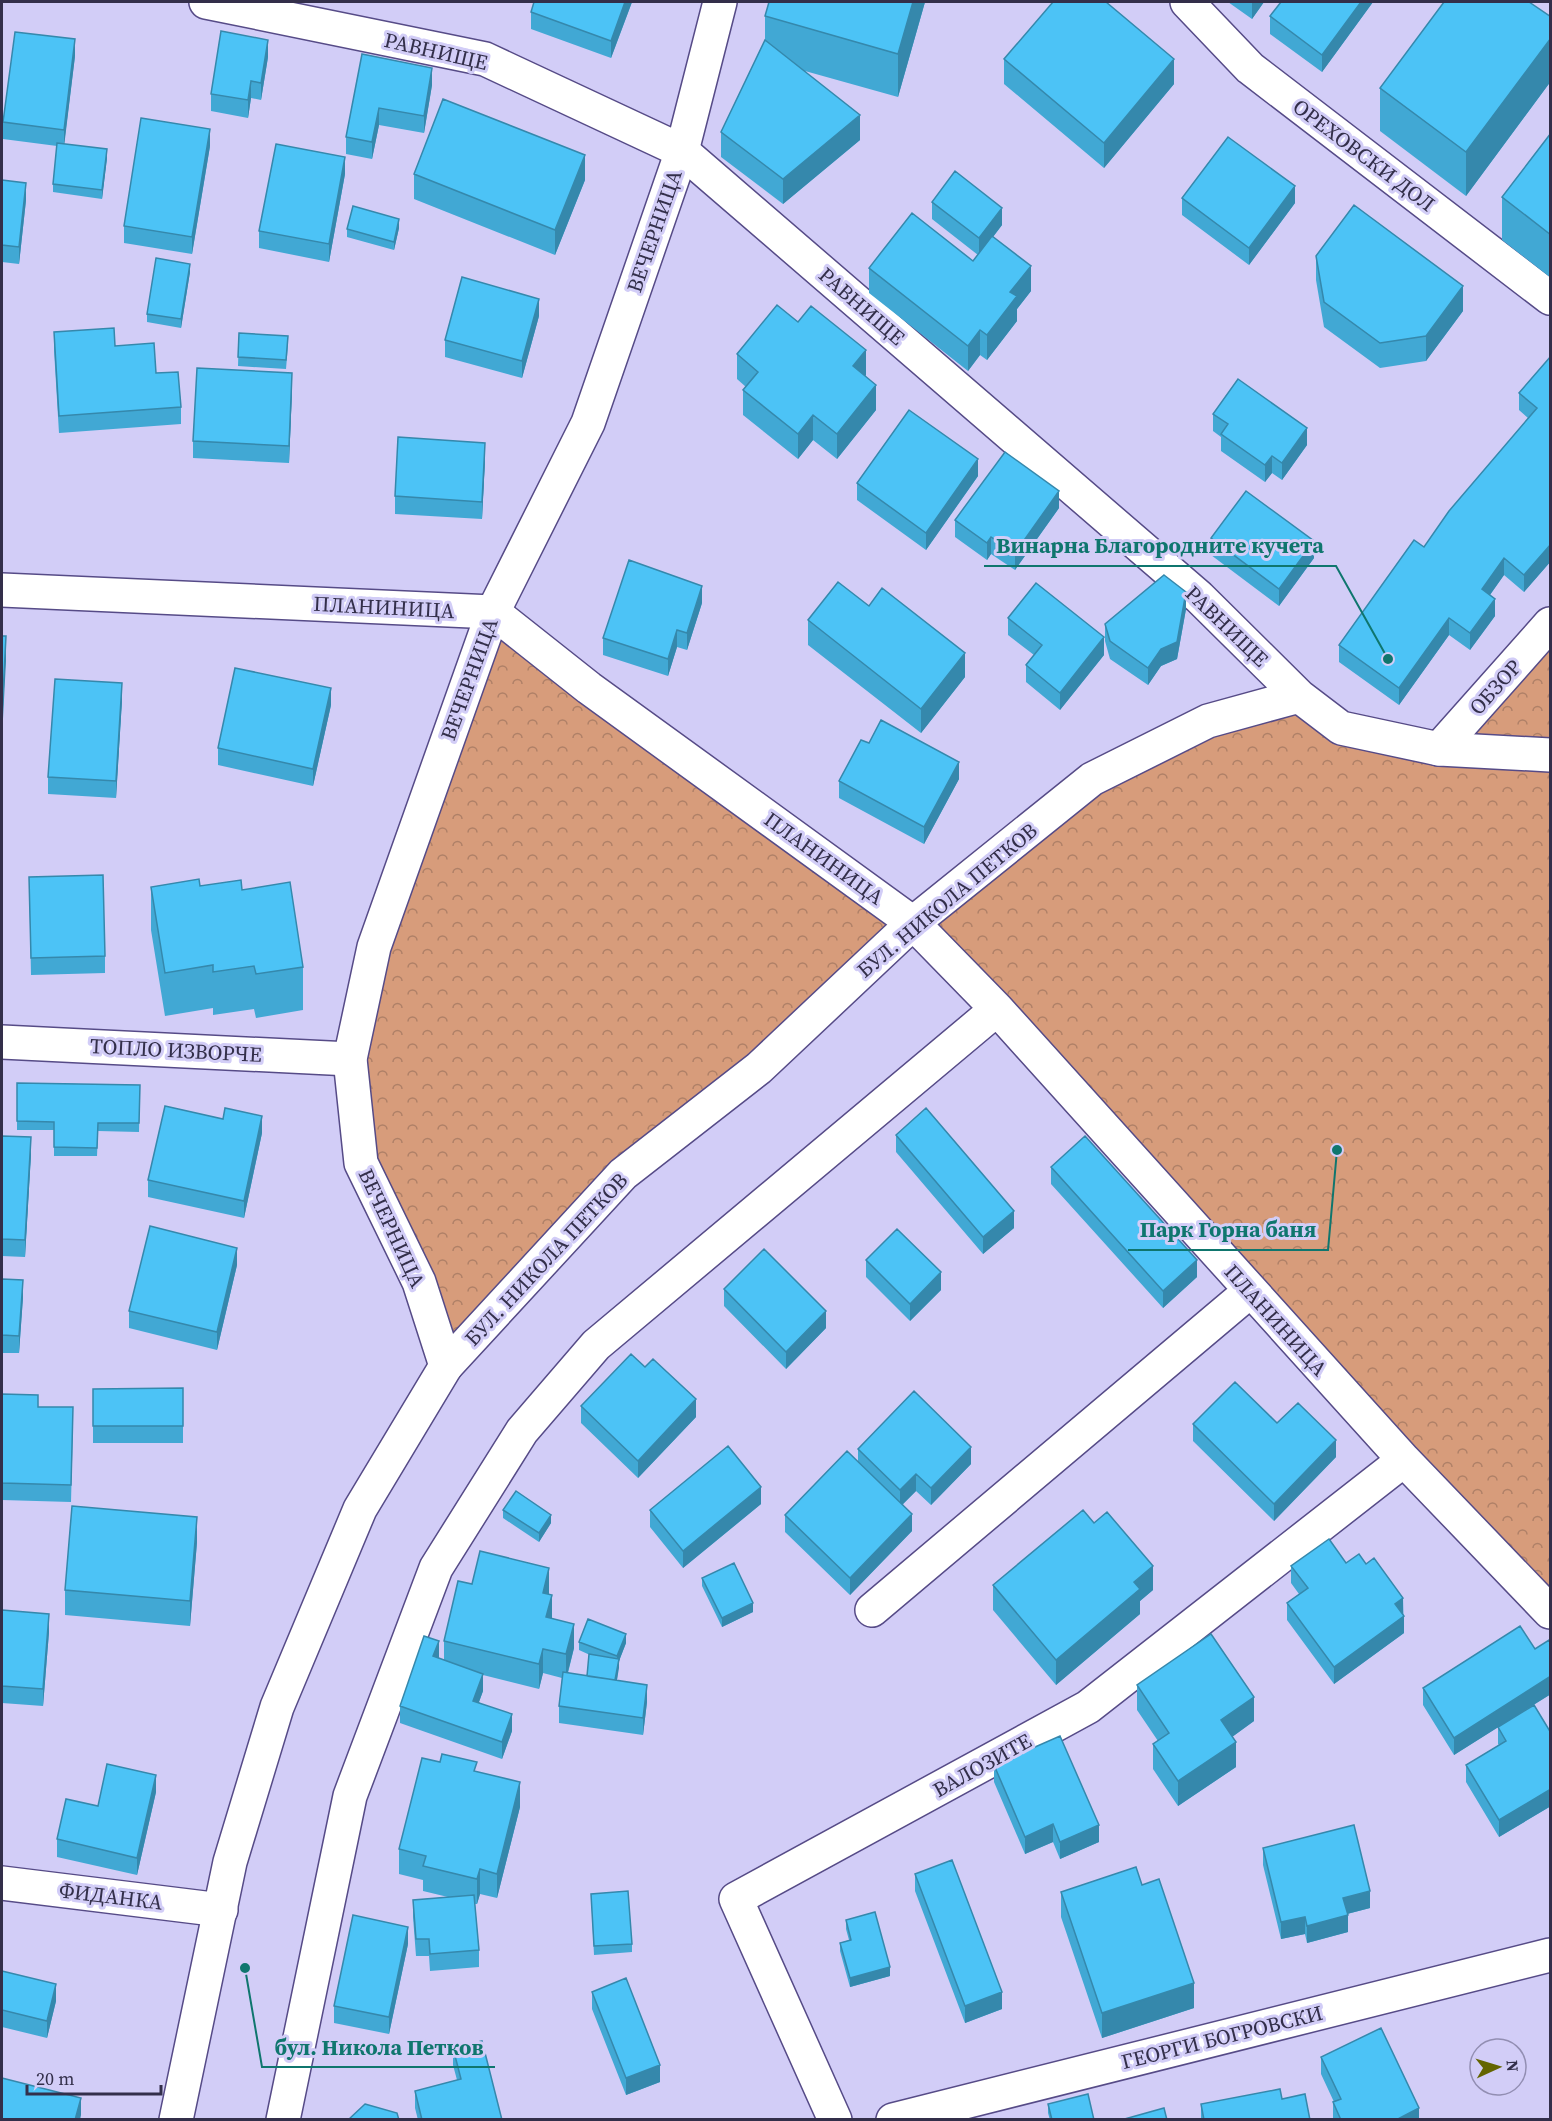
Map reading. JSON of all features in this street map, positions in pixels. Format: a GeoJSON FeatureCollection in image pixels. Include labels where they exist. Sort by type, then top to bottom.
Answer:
{"type":"FeatureCollection","features":[{"type":"Feature","properties":{"kind":"street","name":"РАВНИЩЕ"},"geometry":{"type":"LineString","coordinates":[[206,2],[485,60],[682,151],[1199,597],[1299,696],[1341,728],[1439,749],[1551,755]]}},
{"type":"Feature","properties":{"kind":"street","name":"ВЕЧЕРНИЦА"},"geometry":{"type":"LineString","coordinates":[[446,1366],[419,1282],[361,1163],[350,1059],[374,947],[493,612],[588,423],[682,151],[720,2]]}},
{"type":"Feature","properties":{"kind":"street","name":"ОРЕХОВСКИ ДОЛ"},"geometry":{"type":"LineString","coordinates":[[1187,2],[1250,68],[1551,298]]}},
{"type":"Feature","properties":{"kind":"street","name":"ПЛАНИНИЦА"},"geometry":{"type":"LineString","coordinates":[[2,590],[493,612],[598,694],[913,923],[997,1009],[1404,1460],[1551,1612]]}},
{"type":"Feature","properties":{"kind":"street","name":"ОБЗОР"},"geometry":{"type":"LineString","coordinates":[[1439,749],[1551,624]]}},
{"type":"Feature","properties":{"kind":"street","name":"БУЛ. НИКОЛА ПЕТКОВ"},"geometry":{"type":"LineString","coordinates":[[176,2120],[230,1862],[277,1707],[360,1509],[446,1366],[622,1174],[759,1068],[913,923],[1092,779],[1208,721],[1299,696]]}},
{"type":"Feature","properties":{"kind":"street"},"geometry":{"type":"LineString","coordinates":[[283,2120],[350,1796],[435,1569],[516,1441],[596,1345],[997,1009]]}},
{"type":"Feature","properties":{"kind":"street","name":"ТОПЛО ИЗВОРЧЕ"},"geometry":{"type":"LineString","coordinates":[[2,1042],[350,1059]]}},
{"type":"Feature","properties":{"kind":"street"},"geometry":{"type":"LineString","coordinates":[[872,1610],[1250,1292]]}},
{"type":"Feature","properties":{"kind":"street","name":"ВАЛОЗИТЕ"},"geometry":{"type":"LineString","coordinates":[[835,2120],[736,1899],[1088,1707],[1404,1460]]}},
{"type":"Feature","properties":{"kind":"street","name":"ФИДАНКА"},"geometry":{"type":"LineString","coordinates":[[2,1883],[221,1910]]}},
{"type":"Feature","properties":{"kind":"street","name":"ГЕОРГИ БОГРОВСКИ"},"geometry":{"type":"LineString","coordinates":[[893,2120],[1551,1955]]}},
{"type":"Feature","properties":{"kind":"green space"},"geometry":{"type":"Polygon","coordinates":[[[493,612],[913,923],[623,1174],[446,1366],[361,1163],[350,1059],[493,612]]]}},
{"type":"Feature","properties":{"kind":"green space"},"geometry":{"type":"Polygon","coordinates":[[[1550,624],[1550,1612],[913,923],[1092,779],[1299,696],[1439,749],[1550,624]]]}},
{"type":"Feature","properties":{"kind":"building"},"geometry":{"type":"Polygon","coordinates":[[[534,2],[625,2],[611,41],[531,12],[534,2]]]}},
{"type":"Feature","properties":{"kind":"building"},"geometry":{"type":"Polygon","coordinates":[[[769,2],[913,2],[898,54],[765,16],[769,2]]]}},
{"type":"Feature","properties":{"kind":"building"},"geometry":{"type":"Polygon","coordinates":[[[1053,2],[1106,2],[1174,59],[1104,143],[1004,59],[1053,2]]]}},
{"type":"Feature","properties":{"kind":"building"},"geometry":{"type":"Polygon","coordinates":[[[1281,2],[1361,2],[1322,55],[1270,16],[1281,2]]]}},
{"type":"Feature","properties":{"kind":"building"},"geometry":{"type":"Polygon","coordinates":[[[1444,2],[1529,2],[1551,17],[1551,38],[1466,152],[1380,88],[1444,2]]]}},
{"type":"Feature","properties":{"kind":"building"},"geometry":{"type":"Polygon","coordinates":[[[221,31],[268,40],[261,83],[251,81],[248,100],[211,94],[221,31]]]}},
{"type":"Feature","properties":{"kind":"building"},"geometry":{"type":"Polygon","coordinates":[[[15,32],[75,39],[64,130],[3,122],[15,32]]]}},
{"type":"Feature","properties":{"kind":"building"},"geometry":{"type":"Polygon","coordinates":[[[765,40],[860,115],[783,179],[721,132],[765,40]]]}},
{"type":"Feature","properties":{"kind":"building"},"geometry":{"type":"Polygon","coordinates":[[[362,54],[432,68],[424,116],[379,108],[372,142],[346,137],[362,54]]]}},
{"type":"Feature","properties":{"kind":"building"},"geometry":{"type":"Polygon","coordinates":[[[443,99],[585,155],[555,230],[414,174],[443,99]]]}},
{"type":"Feature","properties":{"kind":"building"},"geometry":{"type":"Polygon","coordinates":[[[141,118],[210,129],[192,237],[124,226],[141,118]]]}},
{"type":"Feature","properties":{"kind":"building"},"geometry":{"type":"Polygon","coordinates":[[[1551,133],[1551,235],[1502,197],[1551,133]]]}},
{"type":"Feature","properties":{"kind":"building"},"geometry":{"type":"Polygon","coordinates":[[[1228,137],[1295,186],[1249,248],[1182,198],[1228,137]]]}},
{"type":"Feature","properties":{"kind":"building"},"geometry":{"type":"Polygon","coordinates":[[[57,143],[107,149],[102,190],[53,184],[57,143]]]}},
{"type":"Feature","properties":{"kind":"building"},"geometry":{"type":"Polygon","coordinates":[[[276,144],[345,157],[329,244],[259,231],[276,144]]]}},
{"type":"Feature","properties":{"kind":"building"},"geometry":{"type":"Polygon","coordinates":[[[955,171],[1002,208],[979,238],[932,202],[955,171]]]}},
{"type":"Feature","properties":{"kind":"building"},"geometry":{"type":"Polygon","coordinates":[[[2,180],[26,183],[19,247],[2,245],[2,180]]]}},
{"type":"Feature","properties":{"kind":"building"},"geometry":{"type":"Polygon","coordinates":[[[1354,205],[1463,286],[1426,336],[1380,343],[1324,302],[1316,256],[1354,205]]]}},
{"type":"Feature","properties":{"kind":"building"},"geometry":{"type":"Polygon","coordinates":[[[353,206],[399,219],[394,242],[347,229],[353,206]]]}},
{"type":"Feature","properties":{"kind":"building"},"geometry":{"type":"Polygon","coordinates":[[[912,213],[973,261],[992,236],[1031,266],[1010,292],[1017,296],[987,335],[980,330],[968,346],[869,268],[912,213]]]}},
{"type":"Feature","properties":{"kind":"building"},"geometry":{"type":"Polygon","coordinates":[[[156,258],[190,264],[181,319],[147,314],[156,258]]]}},
{"type":"Feature","properties":{"kind":"building"},"geometry":{"type":"Polygon","coordinates":[[[462,277],[539,299],[522,361],[445,340],[462,277]]]}},
{"type":"Feature","properties":{"kind":"building"},"geometry":{"type":"Polygon","coordinates":[[[777,305],[798,322],[811,306],[866,350],[853,366],[876,385],[837,434],[813,415],[798,434],[743,390],[758,372],[737,354],[777,305]]]}},
{"type":"Feature","properties":{"kind":"building"},"geometry":{"type":"Polygon","coordinates":[[[114,328],[115,346],[154,343],[156,373],[178,372],[181,407],[59,416],[54,332],[114,328]]]}},
{"type":"Feature","properties":{"kind":"building"},"geometry":{"type":"Polygon","coordinates":[[[239,333],[288,336],[286,360],[238,357],[239,333]]]}},
{"type":"Feature","properties":{"kind":"building"},"geometry":{"type":"Polygon","coordinates":[[[1551,356],[1551,544],[1524,575],[1504,558],[1482,589],[1495,599],[1470,633],[1449,618],[1399,688],[1339,645],[1414,540],[1424,547],[1449,511],[1537,408],[1519,393],[1551,356]]]}},
{"type":"Feature","properties":{"kind":"building"},"geometry":{"type":"Polygon","coordinates":[[[197,368],[292,373],[289,446],[193,441],[197,368]]]}},
{"type":"Feature","properties":{"kind":"building"},"geometry":{"type":"Polygon","coordinates":[[[1238,379],[1307,428],[1282,463],[1272,456],[1265,465],[1221,434],[1228,424],[1213,414],[1238,379]]]}},
{"type":"Feature","properties":{"kind":"building"},"geometry":{"type":"Polygon","coordinates":[[[909,410],[978,459],[926,533],[857,483],[909,410]]]}},
{"type":"Feature","properties":{"kind":"building"},"geometry":{"type":"Polygon","coordinates":[[[398,437],[485,443],[482,502],[395,496],[398,437]]]}},
{"type":"Feature","properties":{"kind":"building"},"geometry":{"type":"Polygon","coordinates":[[[1005,452],[1059,491],[1015,553],[991,537],[987,543],[955,520],[1005,452]]]}},
{"type":"Feature","properties":{"kind":"building"},"geometry":{"type":"Polygon","coordinates":[[[1246,491],[1314,541],[1279,589],[1211,538],[1246,491]]]}},
{"type":"Feature","properties":{"kind":"building"},"geometry":{"type":"Polygon","coordinates":[[[629,560],[702,586],[687,633],[677,630],[668,659],[603,638],[629,560]]]}},
{"type":"Feature","properties":{"kind":"building"},"geometry":{"type":"Polygon","coordinates":[[[1164,575],[1186,592],[1177,642],[1161,649],[1148,668],[1110,641],[1105,624],[1164,575]]]}},
{"type":"Feature","properties":{"kind":"building"},"geometry":{"type":"Polygon","coordinates":[[[838,582],[869,606],[882,588],[965,653],[921,709],[808,620],[838,582]]]}},
{"type":"Feature","properties":{"kind":"building"},"geometry":{"type":"Polygon","coordinates":[[[1036,583],[1104,637],[1060,693],[1026,665],[1042,645],[1008,618],[1036,583]]]}},
{"type":"Feature","properties":{"kind":"building"},"geometry":{"type":"Polygon","coordinates":[[[2,636],[6,636],[2,713],[2,636]]]}},
{"type":"Feature","properties":{"kind":"building"},"geometry":{"type":"Polygon","coordinates":[[[235,668],[331,688],[313,769],[218,748],[235,668]]]}},
{"type":"Feature","properties":{"kind":"building"},"geometry":{"type":"Polygon","coordinates":[[[55,679],[122,683],[116,781],[48,777],[55,679]]]}},
{"type":"Feature","properties":{"kind":"building"},"geometry":{"type":"Polygon","coordinates":[[[881,720],[959,762],[924,827],[839,781],[861,740],[869,743],[881,720]]]}},
{"type":"Feature","properties":{"kind":"building"},"geometry":{"type":"Polygon","coordinates":[[[103,875],[105,956],[31,958],[29,877],[103,875]]]}},
{"type":"Feature","properties":{"kind":"building"},"geometry":{"type":"Polygon","coordinates":[[[199,879],[200,886],[241,880],[242,890],[290,882],[303,967],[256,974],[254,966],[213,972],[213,965],[165,973],[151,887],[199,879]]]}},
{"type":"Feature","properties":{"kind":"building"},"geometry":{"type":"Polygon","coordinates":[[[17,1083],[140,1085],[139,1123],[98,1123],[97,1148],[54,1147],[54,1122],[17,1121],[17,1083]]]}},
{"type":"Feature","properties":{"kind":"building"},"geometry":{"type":"Polygon","coordinates":[[[165,1106],[223,1119],[225,1108],[262,1116],[244,1201],[148,1180],[165,1106]]]}},
{"type":"Feature","properties":{"kind":"building"},"geometry":{"type":"Polygon","coordinates":[[[926,1108],[1014,1211],[983,1237],[896,1135],[926,1108]]]}},
{"type":"Feature","properties":{"kind":"building"},"geometry":{"type":"Polygon","coordinates":[[[2,1136],[31,1137],[25,1240],[2,1239],[2,1136]]]}},
{"type":"Feature","properties":{"kind":"building"},"geometry":{"type":"Polygon","coordinates":[[[1085,1136],[1197,1260],[1163,1291],[1051,1167],[1085,1136]]]}},
{"type":"Feature","properties":{"kind":"building"},"geometry":{"type":"Polygon","coordinates":[[[150,1226],[237,1248],[217,1332],[129,1311],[150,1226]]]}},
{"type":"Feature","properties":{"kind":"building"},"geometry":{"type":"Polygon","coordinates":[[[897,1229],[941,1272],[910,1304],[866,1260],[897,1229]]]}},
{"type":"Feature","properties":{"kind":"building"},"geometry":{"type":"Polygon","coordinates":[[[764,1249],[826,1311],[786,1352],[724,1289],[764,1249]]]}},
{"type":"Feature","properties":{"kind":"building"},"geometry":{"type":"Polygon","coordinates":[[[2,1279],[23,1280],[19,1336],[2,1335],[2,1279]]]}},
{"type":"Feature","properties":{"kind":"building"},"geometry":{"type":"Polygon","coordinates":[[[631,1354],[645,1367],[653,1359],[696,1399],[638,1461],[581,1406],[631,1354]]]}},
{"type":"Feature","properties":{"kind":"building"},"geometry":{"type":"Polygon","coordinates":[[[1235,1382],[1277,1423],[1298,1403],[1336,1440],[1274,1504],[1193,1424],[1235,1382]]]}},
{"type":"Feature","properties":{"kind":"building"},"geometry":{"type":"Polygon","coordinates":[[[183,1388],[183,1426],[93,1426],[93,1389],[183,1388]]]}},
{"type":"Feature","properties":{"kind":"building"},"geometry":{"type":"Polygon","coordinates":[[[914,1391],[971,1447],[931,1488],[916,1474],[900,1490],[858,1449],[914,1391]]]}},
{"type":"Feature","properties":{"kind":"building"},"geometry":{"type":"Polygon","coordinates":[[[2,1394],[38,1395],[38,1407],[73,1407],[71,1485],[2,1483],[2,1394]]]}},
{"type":"Feature","properties":{"kind":"building"},"geometry":{"type":"Polygon","coordinates":[[[728,1446],[761,1487],[683,1551],[650,1510],[728,1446]]]}},
{"type":"Feature","properties":{"kind":"building"},"geometry":{"type":"Polygon","coordinates":[[[847,1451],[912,1514],[850,1578],[785,1515],[847,1451]]]}},
{"type":"Feature","properties":{"kind":"building"},"geometry":{"type":"Polygon","coordinates":[[[516,1491],[551,1515],[539,1533],[503,1510],[516,1491]]]}},
{"type":"Feature","properties":{"kind":"building"},"geometry":{"type":"Polygon","coordinates":[[[72,1506],[197,1517],[190,1601],[65,1590],[72,1506]]]}},
{"type":"Feature","properties":{"kind":"building"},"geometry":{"type":"Polygon","coordinates":[[[1083,1510],[1094,1523],[1107,1512],[1153,1566],[1134,1582],[1140,1589],[1056,1660],[993,1585],[1083,1510]]]}},
{"type":"Feature","properties":{"kind":"building"},"geometry":{"type":"Polygon","coordinates":[[[1329,1539],[1346,1563],[1359,1554],[1366,1564],[1374,1558],[1403,1598],[1395,1604],[1404,1616],[1334,1667],[1287,1603],[1308,1588],[1291,1566],[1329,1539]]]}},
{"type":"Feature","properties":{"kind":"building"},"geometry":{"type":"Polygon","coordinates":[[[480,1551],[549,1568],[543,1593],[552,1595],[546,1617],[574,1624],[566,1654],[543,1649],[539,1664],[444,1641],[458,1581],[472,1584],[480,1551]]]}},
{"type":"Feature","properties":{"kind":"building"},"geometry":{"type":"Polygon","coordinates":[[[734,1563],[753,1603],[722,1618],[702,1578],[734,1563]]]}},
{"type":"Feature","properties":{"kind":"building"},"geometry":{"type":"Polygon","coordinates":[[[2,1610],[49,1614],[43,1689],[2,1686],[2,1610]]]}},
{"type":"Feature","properties":{"kind":"building"},"geometry":{"type":"Polygon","coordinates":[[[588,1619],[626,1634],[617,1656],[579,1642],[588,1619]]]}},
{"type":"Feature","properties":{"kind":"building"},"geometry":{"type":"Polygon","coordinates":[[[1520,1626],[1535,1649],[1549,1640],[1551,1643],[1551,1676],[1454,1738],[1423,1688],[1520,1626]]]}},
{"type":"Feature","properties":{"kind":"building"},"geometry":{"type":"Polygon","coordinates":[[[1211,1634],[1254,1697],[1221,1720],[1236,1742],[1178,1781],[1153,1744],[1169,1733],[1137,1685],[1211,1634]]]}},
{"type":"Feature","properties":{"kind":"building"},"geometry":{"type":"Polygon","coordinates":[[[424,1636],[439,1641],[433,1656],[483,1674],[473,1701],[512,1714],[502,1742],[400,1706],[424,1636]]]}},
{"type":"Feature","properties":{"kind":"building"},"geometry":{"type":"Polygon","coordinates":[[[589,1654],[619,1659],[615,1680],[587,1676],[589,1654]]]}},
{"type":"Feature","properties":{"kind":"building"},"geometry":{"type":"Polygon","coordinates":[[[563,1672],[647,1685],[643,1718],[559,1706],[563,1672]]]}},
{"type":"Feature","properties":{"kind":"building"},"geometry":{"type":"Polygon","coordinates":[[[1534,1705],[1551,1733],[1551,1789],[1499,1820],[1466,1765],[1506,1741],[1498,1727],[1534,1705]]]}},
{"type":"Feature","properties":{"kind":"building"},"geometry":{"type":"Polygon","coordinates":[[[1060,1736],[1099,1825],[1060,1842],[1053,1824],[1025,1837],[994,1765],[1060,1736]]]}},
{"type":"Feature","properties":{"kind":"building"},"geometry":{"type":"Polygon","coordinates":[[[442,1754],[477,1762],[474,1771],[520,1782],[497,1874],[480,1869],[477,1879],[423,1866],[426,1856],[399,1849],[422,1758],[440,1762],[442,1754]]]}},
{"type":"Feature","properties":{"kind":"building"},"geometry":{"type":"Polygon","coordinates":[[[107,1764],[156,1775],[137,1858],[57,1839],[66,1799],[98,1806],[107,1764]]]}},
{"type":"Feature","properties":{"kind":"building"},"geometry":{"type":"Polygon","coordinates":[[[1354,1825],[1370,1891],[1343,1898],[1348,1915],[1307,1926],[1305,1917],[1281,1922],[1263,1848],[1354,1825]]]}},
{"type":"Feature","properties":{"kind":"building"},"geometry":{"type":"Polygon","coordinates":[[[952,1860],[1002,1992],[965,2006],[915,1874],[952,1860]]]}},
{"type":"Feature","properties":{"kind":"building"},"geometry":{"type":"Polygon","coordinates":[[[1136,1867],[1142,1885],[1159,1879],[1194,1983],[1102,2013],[1061,1892],[1136,1867]]]}},
{"type":"Feature","properties":{"kind":"building"},"geometry":{"type":"Polygon","coordinates":[[[628,1891],[632,1944],[594,1946],[591,1894],[628,1891]]]}},
{"type":"Feature","properties":{"kind":"building"},"geometry":{"type":"Polygon","coordinates":[[[474,1895],[479,1950],[430,1954],[429,1939],[416,1939],[413,1900],[474,1895]]]}},
{"type":"Feature","properties":{"kind":"building"},"geometry":{"type":"Polygon","coordinates":[[[875,1912],[890,1967],[850,1978],[840,1943],[851,1940],[846,1920],[875,1912]]]}},
{"type":"Feature","properties":{"kind":"building"},"geometry":{"type":"Polygon","coordinates":[[[353,1915],[408,1927],[389,2017],[334,2006],[353,1915]]]}},
{"type":"Feature","properties":{"kind":"building"},"geometry":{"type":"Polygon","coordinates":[[[2,1971],[56,1984],[47,2021],[2,2010],[2,1971]]]}},
{"type":"Feature","properties":{"kind":"building"},"geometry":{"type":"Polygon","coordinates":[[[626,1978],[660,2065],[626,2078],[592,1992],[626,1978]]]}},
{"type":"Feature","properties":{"kind":"building"},"geometry":{"type":"Polygon","coordinates":[[[1381,2028],[1419,2108],[1396,2120],[1341,2120],[1333,2102],[1341,2099],[1321,2057],[1381,2028]]]}},
{"type":"Feature","properties":{"kind":"building"},"geometry":{"type":"Polygon","coordinates":[[[482,2041],[502,2120],[422,2120],[415,2091],[461,2079],[453,2048],[482,2041]]]}},
{"type":"Feature","properties":{"kind":"building"},"geometry":{"type":"Polygon","coordinates":[[[2,2078],[81,2098],[75,2120],[2,2120],[2,2078]]]}},
{"type":"Feature","properties":{"kind":"building"},"geometry":{"type":"Polygon","coordinates":[[[1280,2089],[1282,2099],[1305,2094],[1310,2120],[1204,2120],[1201,2104],[1280,2089]]]}},
{"type":"Feature","properties":{"kind":"building"},"geometry":{"type":"Polygon","coordinates":[[[1088,2094],[1094,2120],[1052,2120],[1048,2104],[1088,2094]]]}},
{"type":"Feature","properties":{"kind":"building"},"geometry":{"type":"Polygon","coordinates":[[[365,2104],[397,2113],[399,2120],[348,2120],[365,2104]]]}},
{"type":"Feature","properties":{"kind":"building"},"geometry":{"type":"Polygon","coordinates":[[[1164,2108],[1167,2120],[1121,2120],[1164,2108]]]}},
{"type":"Feature","properties":{"kind":"place","name":"Винарна Благородните кучета"},"geometry":{"type":"Point","coordinates":[1388,659]}},
{"type":"Feature","properties":{"kind":"place","name":"Парк Горна баня"},"geometry":{"type":"Point","coordinates":[1337,1150]}},
{"type":"Feature","properties":{"kind":"place","name":"бул. Никола Петков"},"geometry":{"type":"Point","coordinates":[245,1968]}}]}
